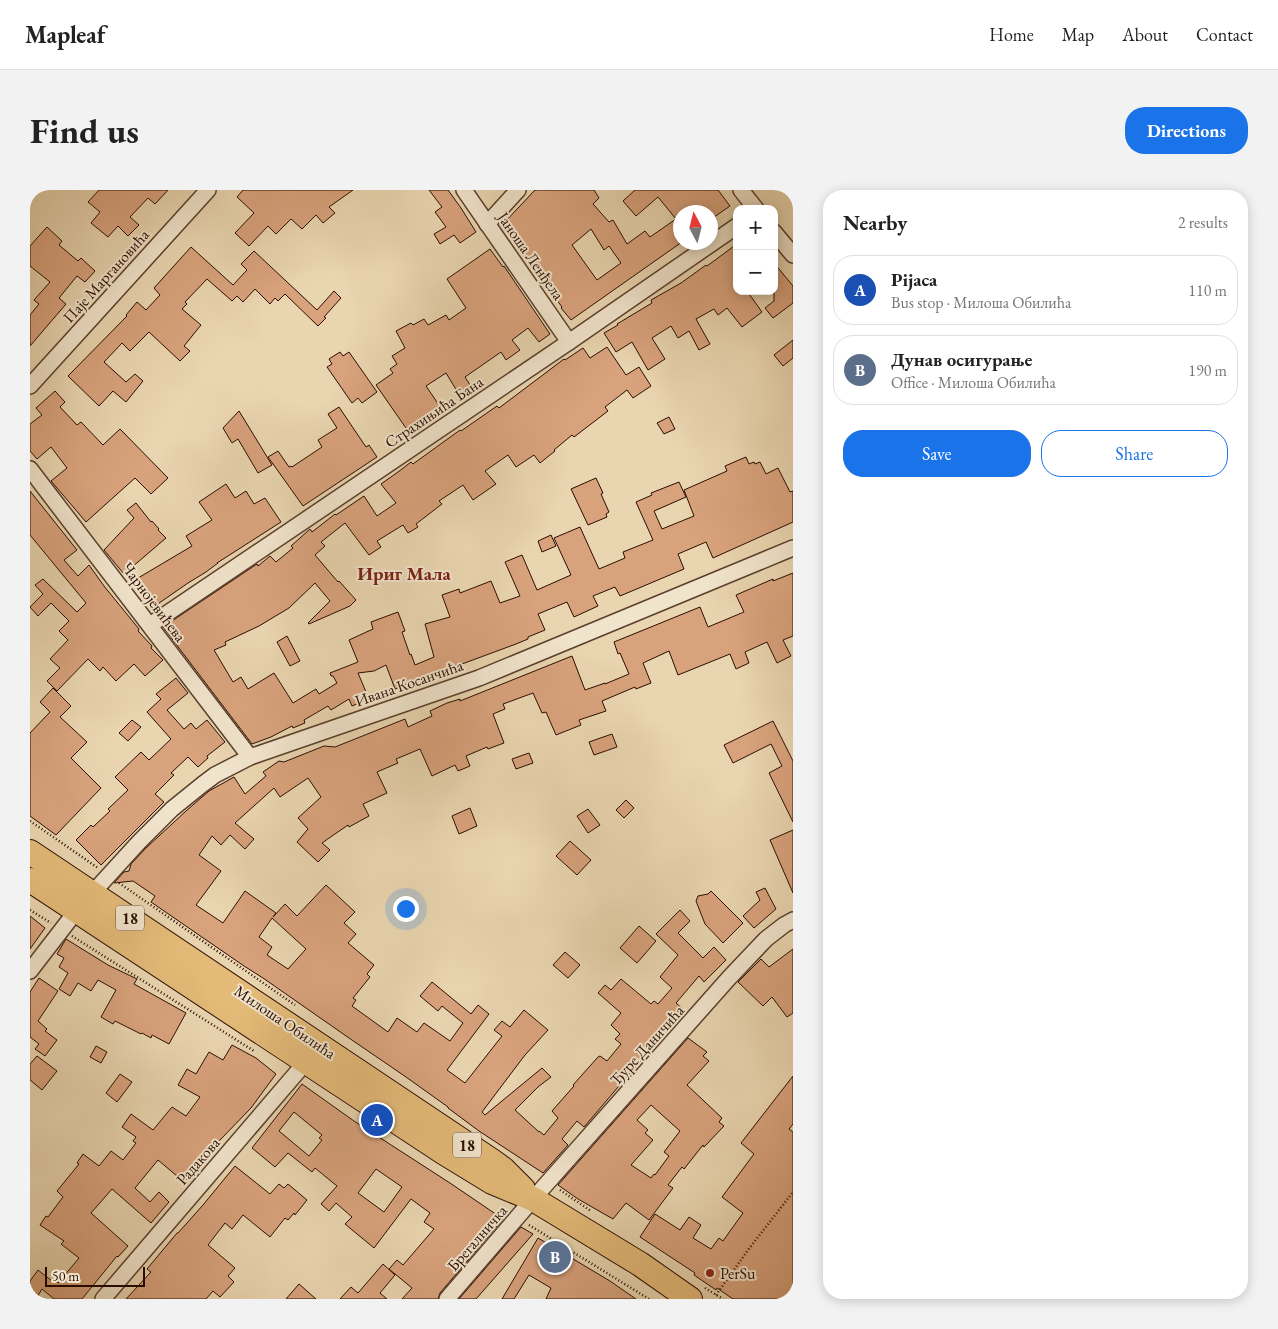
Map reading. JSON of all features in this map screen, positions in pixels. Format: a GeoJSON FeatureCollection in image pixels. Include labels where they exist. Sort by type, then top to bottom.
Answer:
{"type":"FeatureCollection","features":[{"type":"Feature","properties":{"kind":"main road","name":"Милоша Обилића"},"geometry":{"type":"LineString","coordinates":[[30,852],[85,902],[313,1053],[492,1161],[513,1178],[533,1199],[640,1264],[690,1299]]}},
{"type":"Feature","properties":{"kind":"main road","name":"Милоша Обилића"},"geometry":{"type":"LineString","coordinates":[[30,880],[85,902]]}},
{"type":"Feature","properties":{"kind":"street","name":"Паје Маргановића"},"geometry":{"type":"LineString","coordinates":[[30,386],[207,190]]}},
{"type":"Feature","properties":{"kind":"street","name":"Јаноша Ленђела"},"geometry":{"type":"LineString","coordinates":[[464,190],[570,342]]}},
{"type":"Feature","properties":{"kind":"street"},"geometry":{"type":"LineString","coordinates":[[487,224],[518,190]]}},
{"type":"Feature","properties":{"kind":"street"},"geometry":{"type":"LineString","coordinates":[[741,190],[753,205]]}},
{"type":"Feature","properties":{"kind":"street","name":"Страхињића Бана"},"geometry":{"type":"LineString","coordinates":[[150,625],[570,342],[733,229]]}},
{"type":"Feature","properties":{"kind":"street"},"geometry":{"type":"LineString","coordinates":[[778,237],[793,256]]}},
{"type":"Feature","properties":{"kind":"street","name":"Чарнојевићева"},"geometry":{"type":"LineString","coordinates":[[30,469],[250,757]]}},
{"type":"Feature","properties":{"kind":"street","name":"Ивана Косанчића"},"geometry":{"type":"LineString","coordinates":[[30,971],[85,902],[139,842],[172,809],[215,775],[250,757],[479,678],[793,548]]}},
{"type":"Feature","properties":{"kind":"street","name":"Ђуре Даничића"},"geometry":{"type":"LineString","coordinates":[[533,1199],[736,971],[766,939],[793,920]]}},
{"type":"Feature","properties":{"kind":"street","name":"Радакова"},"geometry":{"type":"LineString","coordinates":[[102,1299],[313,1053]]}},
{"type":"Feature","properties":{"kind":"street","name":"Брегалничка"},"geometry":{"type":"LineString","coordinates":[[446,1299],[533,1199]]}},
{"type":"Feature","properties":{"kind":"path"},"geometry":{"type":"LineString","coordinates":[[716,1295],[793,1192]]}},
{"type":"Feature","properties":{"kind":"building"},"geometry":{"type":"Polygon","coordinates":[[[99,190],[168,190],[155,204],[148,198],[130,217],[139,225],[128,236],[118,226],[108,237],[91,223],[100,212],[88,202],[99,190]]]}},
{"type":"Feature","properties":{"kind":"building"},"geometry":{"type":"Polygon","coordinates":[[[243,190],[353,190],[329,207],[335,213],[323,223],[316,215],[302,229],[291,219],[276,234],[268,226],[249,246],[235,233],[254,213],[237,197],[243,190]]]}},
{"type":"Feature","properties":{"kind":"building"},"geometry":{"type":"Polygon","coordinates":[[[429,190],[448,190],[476,232],[460,243],[454,235],[440,244],[434,234],[446,227],[435,212],[442,207],[429,190]]]}},
{"type":"Feature","properties":{"kind":"building"},"geometry":{"type":"Polygon","coordinates":[[[535,190],[594,190],[599,198],[593,204],[609,222],[613,220],[627,244],[645,231],[650,237],[673,221],[673,248],[571,320],[503,224],[535,190]],[[591,229],[572,245],[597,280],[621,263],[609,246],[604,250],[591,229]]]}},
{"type":"Feature","properties":{"kind":"building"},"geometry":{"type":"Polygon","coordinates":[[[635,190],[718,190],[730,206],[718,214],[718,205],[673,205],[673,215],[658,197],[636,216],[623,201],[635,190]]]}},
{"type":"Feature","properties":{"kind":"building"},"geometry":{"type":"Polygon","coordinates":[[[47,227],[62,241],[59,245],[78,261],[81,258],[95,271],[85,282],[77,276],[59,298],[66,304],[30,346],[30,315],[39,304],[34,300],[50,282],[30,266],[30,246],[47,227]]]}},
{"type":"Feature","properties":{"kind":"building"},"geometry":{"type":"Polygon","coordinates":[[[191,247],[233,285],[247,270],[241,264],[254,251],[317,310],[334,291],[341,298],[318,326],[285,294],[278,301],[275,298],[270,304],[255,289],[243,302],[237,296],[232,301],[207,279],[185,302],[187,304],[182,309],[201,325],[184,346],[190,351],[180,361],[149,332],[130,351],[122,343],[104,362],[126,382],[135,374],[143,381],[126,402],[113,391],[99,406],[68,376],[127,316],[137,302],[146,310],[160,295],[154,288],[191,247]]]}},
{"type":"Feature","properties":{"kind":"building"},"geometry":{"type":"Polygon","coordinates":[[[733,247],[733,295],[750,295],[762,312],[742,327],[727,308],[718,315],[714,309],[696,319],[710,344],[699,350],[689,331],[678,338],[671,326],[652,338],[665,359],[648,370],[632,342],[616,352],[604,333],[652,303],[651,300],[707,266],[733,247]]]}},
{"type":"Feature","properties":{"kind":"building"},"geometry":{"type":"Polygon","coordinates":[[[490,249],[504,266],[550,334],[539,342],[528,328],[512,340],[520,350],[506,360],[501,352],[465,377],[472,388],[460,396],[446,373],[426,386],[441,408],[408,431],[376,385],[393,373],[390,369],[397,364],[392,356],[405,348],[396,331],[424,319],[428,325],[446,315],[449,320],[466,308],[447,279],[490,249]]]}},
{"type":"Feature","properties":{"kind":"building"},"geometry":{"type":"Polygon","coordinates":[[[778,268],[793,286],[793,303],[773,318],[765,308],[774,301],[774,295],[778,295],[778,268]]]}},
{"type":"Feature","properties":{"kind":"building"},"geometry":{"type":"Polygon","coordinates":[[[793,340],[793,358],[783,366],[774,355],[793,340]]]}},
{"type":"Feature","properties":{"kind":"building"},"geometry":{"type":"Polygon","coordinates":[[[607,347],[626,375],[639,367],[651,386],[633,398],[627,390],[605,407],[608,411],[574,437],[572,435],[540,463],[534,455],[516,467],[508,455],[485,471],[496,484],[473,500],[463,485],[439,501],[442,504],[416,524],[418,527],[408,533],[403,525],[377,541],[381,547],[369,555],[345,523],[321,542],[325,546],[315,555],[356,600],[350,606],[309,624],[330,601],[315,583],[289,608],[259,626],[225,642],[226,645],[214,650],[233,682],[241,677],[248,689],[274,673],[293,703],[316,689],[319,694],[337,683],[330,673],[358,662],[349,640],[373,629],[371,622],[398,612],[405,631],[402,632],[415,665],[434,657],[425,624],[450,617],[442,595],[459,589],[460,593],[491,581],[500,603],[520,596],[505,562],[522,555],[537,590],[571,575],[554,538],[580,527],[599,569],[625,558],[623,552],[653,540],[636,502],[652,495],[651,493],[679,482],[686,497],[654,511],[662,529],[694,516],[684,490],[727,471],[725,466],[746,457],[749,464],[760,462],[766,474],[778,468],[790,492],[793,491],[793,522],[713,558],[706,542],[678,554],[684,569],[620,596],[615,587],[593,596],[598,606],[574,617],[567,602],[538,614],[545,630],[528,637],[528,639],[395,689],[386,665],[374,671],[358,673],[369,699],[352,706],[349,699],[331,710],[328,706],[304,720],[305,723],[293,728],[292,726],[252,744],[163,627],[257,564],[258,566],[270,556],[276,562],[293,548],[291,546],[310,529],[312,532],[335,514],[364,496],[377,516],[396,503],[381,484],[411,462],[413,464],[497,406],[499,408],[564,359],[583,348],[590,358],[607,347]]]}},
{"type":"Feature","properties":{"kind":"building"},"geometry":{"type":"Polygon","coordinates":[[[340,352],[343,356],[349,352],[377,392],[362,403],[358,398],[352,403],[327,367],[332,364],[329,359],[340,352]]]}},
{"type":"Feature","properties":{"kind":"building"},"geometry":{"type":"Polygon","coordinates":[[[55,391],[65,402],[60,407],[77,425],[81,422],[103,445],[120,429],[168,478],[151,494],[135,478],[86,522],[51,481],[67,468],[51,447],[37,459],[30,451],[30,424],[42,415],[36,408],[55,391]]]}},
{"type":"Feature","properties":{"kind":"building"},"geometry":{"type":"Polygon","coordinates":[[[339,407],[366,447],[369,445],[377,457],[303,506],[268,457],[278,451],[289,467],[292,467],[322,447],[318,440],[337,428],[328,414],[339,407]]]}},
{"type":"Feature","properties":{"kind":"building"},"geometry":{"type":"Polygon","coordinates":[[[239,411],[272,465],[258,473],[238,439],[232,443],[223,428],[239,411]]]}},
{"type":"Feature","properties":{"kind":"building"},"geometry":{"type":"Polygon","coordinates":[[[669,417],[675,429],[664,434],[657,423],[669,417]]]}},
{"type":"Feature","properties":{"kind":"building"},"geometry":{"type":"Polygon","coordinates":[[[596,478],[609,512],[606,514],[607,517],[588,525],[571,489],[596,478]]]}},
{"type":"Feature","properties":{"kind":"building"},"geometry":{"type":"Polygon","coordinates":[[[226,484],[235,498],[246,491],[254,504],[265,498],[281,522],[152,608],[133,581],[192,546],[186,536],[212,520],[199,502],[226,484]]]}},
{"type":"Feature","properties":{"kind":"building"},"geometry":{"type":"Polygon","coordinates":[[[30,491],[77,550],[64,560],[78,576],[89,565],[139,629],[138,631],[152,646],[151,648],[163,660],[145,676],[134,664],[116,681],[103,667],[100,671],[88,659],[57,691],[47,681],[60,668],[50,659],[68,640],[59,631],[69,621],[51,603],[38,616],[30,607],[43,594],[35,585],[43,579],[77,612],[86,603],[30,535],[30,491]]]}},
{"type":"Feature","properties":{"kind":"building"},"geometry":{"type":"Polygon","coordinates":[[[136,503],[166,538],[124,574],[104,550],[134,518],[127,510],[136,503]]]}},
{"type":"Feature","properties":{"kind":"building"},"geometry":{"type":"Polygon","coordinates":[[[551,535],[556,546],[542,552],[538,541],[551,535]]]}},
{"type":"Feature","properties":{"kind":"building"},"geometry":{"type":"Polygon","coordinates":[[[793,573],[793,636],[783,640],[791,656],[777,663],[767,642],[745,652],[749,663],[736,669],[730,654],[678,675],[669,651],[643,663],[651,683],[636,689],[635,687],[602,701],[606,711],[579,720],[581,725],[556,735],[546,712],[542,713],[533,693],[503,704],[505,709],[493,714],[504,743],[488,749],[487,747],[466,756],[470,766],[458,771],[455,765],[432,776],[420,749],[396,759],[398,763],[377,772],[387,793],[363,804],[369,816],[349,827],[348,825],[322,843],[330,850],[318,862],[297,842],[308,829],[298,818],[321,797],[308,778],[280,797],[274,788],[235,823],[254,839],[245,849],[230,835],[221,845],[212,836],[199,855],[221,871],[196,905],[223,923],[245,891],[276,913],[273,917],[285,904],[297,916],[326,885],[355,912],[344,923],[356,934],[348,943],[374,965],[367,974],[370,977],[353,998],[356,1000],[352,1006],[388,1032],[397,1018],[417,1032],[424,1023],[450,1041],[463,1023],[442,1006],[438,1011],[420,996],[432,982],[471,1014],[478,1005],[489,1014],[447,1070],[465,1083],[502,1036],[494,1030],[502,1021],[510,1027],[524,1010],[548,1030],[525,1055],[482,1112],[485,1115],[542,1068],[551,1077],[515,1110],[544,1135],[558,1118],[552,1111],[573,1085],[598,1057],[600,1056],[607,1061],[621,1044],[615,1039],[620,1034],[611,1025],[621,1013],[598,993],[605,985],[611,990],[621,979],[651,1004],[654,1001],[658,1004],[672,988],[660,977],[678,955],[656,934],[680,910],[690,921],[678,933],[703,958],[714,947],[726,960],[704,982],[699,976],[676,1003],[684,1010],[584,1127],[577,1121],[562,1139],[568,1145],[543,1173],[479,1131],[406,1077],[151,902],[155,896],[133,881],[114,883],[124,872],[129,871],[131,864],[146,848],[186,811],[209,791],[234,777],[245,794],[266,776],[263,772],[279,761],[284,762],[324,746],[335,747],[405,719],[408,727],[432,716],[430,711],[447,703],[460,699],[460,701],[572,656],[585,690],[605,684],[629,674],[614,642],[700,607],[708,627],[744,612],[736,595],[773,579],[773,581],[793,573]],[[272,918],[259,937],[272,947],[267,955],[288,969],[306,949],[272,918]]]}},
{"type":"Feature","properties":{"kind":"building"},"geometry":{"type":"Polygon","coordinates":[[[287,636],[300,661],[290,666],[277,642],[287,636]]]}},
{"type":"Feature","properties":{"kind":"building"},"geometry":{"type":"Polygon","coordinates":[[[176,678],[188,693],[167,710],[184,729],[191,723],[196,729],[207,720],[225,742],[207,756],[208,758],[198,767],[188,757],[171,773],[174,775],[155,794],[164,802],[101,865],[76,840],[91,825],[93,827],[110,811],[108,809],[128,790],[115,777],[141,752],[149,760],[171,739],[147,712],[161,699],[156,694],[176,678]]]}},
{"type":"Feature","properties":{"kind":"building"},"geometry":{"type":"Polygon","coordinates":[[[53,688],[71,706],[60,717],[87,742],[71,758],[101,788],[56,835],[30,816],[30,733],[50,712],[40,702],[53,688]]]}},
{"type":"Feature","properties":{"kind":"building"},"geometry":{"type":"Polygon","coordinates":[[[132,720],[141,727],[128,741],[119,733],[132,720]]]}},
{"type":"Feature","properties":{"kind":"building"},"geometry":{"type":"Polygon","coordinates":[[[773,721],[793,761],[793,822],[769,773],[782,766],[771,744],[733,763],[724,745],[773,721]]]}},
{"type":"Feature","properties":{"kind":"building"},"geometry":{"type":"Polygon","coordinates":[[[612,734],[617,747],[594,755],[589,742],[612,734]]]}},
{"type":"Feature","properties":{"kind":"building"},"geometry":{"type":"Polygon","coordinates":[[[529,753],[533,763],[516,769],[512,759],[529,753]]]}},
{"type":"Feature","properties":{"kind":"building"},"geometry":{"type":"Polygon","coordinates":[[[626,800],[634,808],[624,818],[616,810],[626,800]]]}},
{"type":"Feature","properties":{"kind":"building"},"geometry":{"type":"Polygon","coordinates":[[[470,808],[477,826],[459,834],[452,816],[470,808]]]}},
{"type":"Feature","properties":{"kind":"building"},"geometry":{"type":"Polygon","coordinates":[[[588,809],[600,825],[588,833],[577,816],[588,809]]]}},
{"type":"Feature","properties":{"kind":"building"},"geometry":{"type":"Polygon","coordinates":[[[793,830],[793,893],[770,840],[793,830]]]}},
{"type":"Feature","properties":{"kind":"building"},"geometry":{"type":"Polygon","coordinates":[[[570,841],[591,860],[577,875],[556,856],[570,841]]]}},
{"type":"Feature","properties":{"kind":"building"},"geometry":{"type":"Polygon","coordinates":[[[765,888],[776,909],[754,928],[743,916],[760,900],[756,892],[765,888]]]}},
{"type":"Feature","properties":{"kind":"building"},"geometry":{"type":"Polygon","coordinates":[[[711,891],[743,923],[723,943],[705,924],[696,901],[698,896],[708,894],[711,891]]]}},
{"type":"Feature","properties":{"kind":"building"},"geometry":{"type":"Polygon","coordinates":[[[30,916],[45,928],[30,949],[30,916]]]}},
{"type":"Feature","properties":{"kind":"building"},"geometry":{"type":"Polygon","coordinates":[[[639,926],[656,941],[637,963],[620,948],[639,926]]]}},
{"type":"Feature","properties":{"kind":"building"},"geometry":{"type":"Polygon","coordinates":[[[66,939],[108,965],[137,979],[134,984],[186,1013],[169,1044],[152,1035],[151,1038],[115,1021],[113,1024],[101,1017],[116,990],[98,980],[91,991],[78,983],[70,996],[59,989],[68,973],[59,967],[64,958],[57,954],[66,939]]]}},
{"type":"Feature","properties":{"kind":"building"},"geometry":{"type":"Polygon","coordinates":[[[793,949],[793,1013],[787,1017],[772,997],[763,1006],[738,982],[761,959],[769,967],[793,949]]]}},
{"type":"Feature","properties":{"kind":"building"},"geometry":{"type":"Polygon","coordinates":[[[565,952],[580,965],[568,978],[553,965],[565,952]]]}},
{"type":"Feature","properties":{"kind":"building"},"geometry":{"type":"Polygon","coordinates":[[[39,978],[58,991],[38,1021],[47,1029],[45,1031],[57,1040],[45,1056],[35,1049],[39,1044],[30,1037],[30,992],[39,978]]]}},
{"type":"Feature","properties":{"kind":"building"},"geometry":{"type":"Polygon","coordinates":[[[688,1038],[707,1052],[703,1056],[709,1061],[687,1085],[722,1118],[719,1122],[724,1126],[704,1147],[703,1145],[684,1169],[682,1167],[668,1185],[673,1188],[649,1220],[626,1203],[613,1219],[558,1185],[688,1038]],[[651,1105],[637,1120],[648,1130],[645,1133],[653,1140],[631,1165],[651,1178],[669,1156],[664,1152],[680,1131],[651,1105]]]}},
{"type":"Feature","properties":{"kind":"building"},"geometry":{"type":"Polygon","coordinates":[[[232,1045],[256,1058],[276,1074],[251,1108],[220,1140],[184,1182],[158,1160],[135,1188],[150,1202],[159,1192],[169,1202],[151,1223],[112,1189],[91,1213],[128,1246],[117,1256],[82,1299],[54,1299],[42,1289],[36,1299],[30,1299],[30,1281],[38,1270],[52,1281],[54,1279],[58,1283],[79,1258],[61,1244],[64,1241],[40,1225],[63,1197],[57,1191],[79,1164],[77,1163],[83,1154],[99,1166],[111,1151],[123,1160],[136,1143],[133,1141],[136,1137],[122,1127],[131,1114],[153,1130],[172,1107],[186,1116],[200,1097],[178,1085],[187,1069],[196,1074],[209,1052],[223,1060],[232,1045]]]}},
{"type":"Feature","properties":{"kind":"building"},"geometry":{"type":"Polygon","coordinates":[[[96,1046],[107,1052],[101,1063],[90,1057],[96,1046]]]}},
{"type":"Feature","properties":{"kind":"building"},"geometry":{"type":"Polygon","coordinates":[[[37,1056],[57,1071],[42,1090],[30,1080],[30,1064],[37,1056]]]}},
{"type":"Feature","properties":{"kind":"building"},"geometry":{"type":"Polygon","coordinates":[[[120,1074],[132,1082],[117,1102],[106,1093],[120,1074]]]}},
{"type":"Feature","properties":{"kind":"building"},"geometry":{"type":"Polygon","coordinates":[[[793,1076],[793,1124],[789,1129],[793,1132],[793,1299],[733,1299],[717,1288],[716,1290],[694,1275],[695,1273],[640,1237],[655,1214],[680,1230],[689,1217],[701,1225],[693,1238],[711,1249],[719,1238],[723,1241],[743,1213],[722,1197],[754,1154],[741,1143],[793,1076]]]}},
{"type":"Feature","properties":{"kind":"building"},"geometry":{"type":"Polygon","coordinates":[[[302,1084],[354,1121],[503,1219],[440,1293],[438,1299],[402,1299],[412,1288],[389,1269],[397,1260],[403,1265],[434,1229],[424,1222],[430,1213],[411,1199],[374,1248],[345,1224],[352,1217],[336,1203],[329,1211],[321,1204],[337,1186],[315,1168],[312,1172],[288,1153],[275,1167],[252,1148],[302,1084]],[[294,1112],[279,1131],[309,1156],[322,1140],[319,1138],[322,1135],[294,1112]],[[376,1169],[358,1193],[384,1212],[402,1187],[376,1169]]]}},
{"type":"Feature","properties":{"kind":"building"},"geometry":{"type":"Polygon","coordinates":[[[235,1166],[270,1194],[279,1184],[284,1188],[288,1184],[307,1200],[295,1215],[294,1213],[288,1220],[285,1218],[270,1237],[243,1215],[232,1229],[225,1223],[208,1245],[235,1268],[228,1276],[234,1282],[220,1297],[213,1291],[206,1299],[126,1299],[151,1272],[147,1269],[235,1166]]]}},
{"type":"Feature","properties":{"kind":"building"},"geometry":{"type":"Polygon","coordinates":[[[521,1227],[533,1234],[476,1299],[459,1299],[521,1227]]]}},
{"type":"Feature","properties":{"kind":"building"},"geometry":{"type":"Polygon","coordinates":[[[538,1238],[610,1281],[636,1299],[546,1299],[551,1288],[529,1275],[514,1299],[502,1299],[538,1238]]]}},
{"type":"Feature","properties":{"kind":"building"},"geometry":{"type":"Polygon","coordinates":[[[383,1264],[395,1275],[380,1293],[387,1299],[340,1299],[351,1287],[358,1293],[383,1264]]]}},
{"type":"Feature","properties":{"kind":"building"},"geometry":{"type":"Polygon","coordinates":[[[299,1284],[316,1299],[286,1299],[299,1284]]]}},
{"type":"Feature","properties":{"kind":"place","name":"Pijaca"},"geometry":{"type":"Point","coordinates":[377,1120]}},
{"type":"Feature","properties":{"kind":"place","name":"Дунав осигурање"},"geometry":{"type":"Point","coordinates":[555,1257]}},
{"type":"Feature","properties":{"kind":"place","name":"PerSu"},"geometry":{"type":"Point","coordinates":[710,1273]}},
{"type":"Feature","properties":{"kind":"district","name":"Ириг Мала"},"geometry":{"type":"Point","coordinates":[404,573]}}]}
